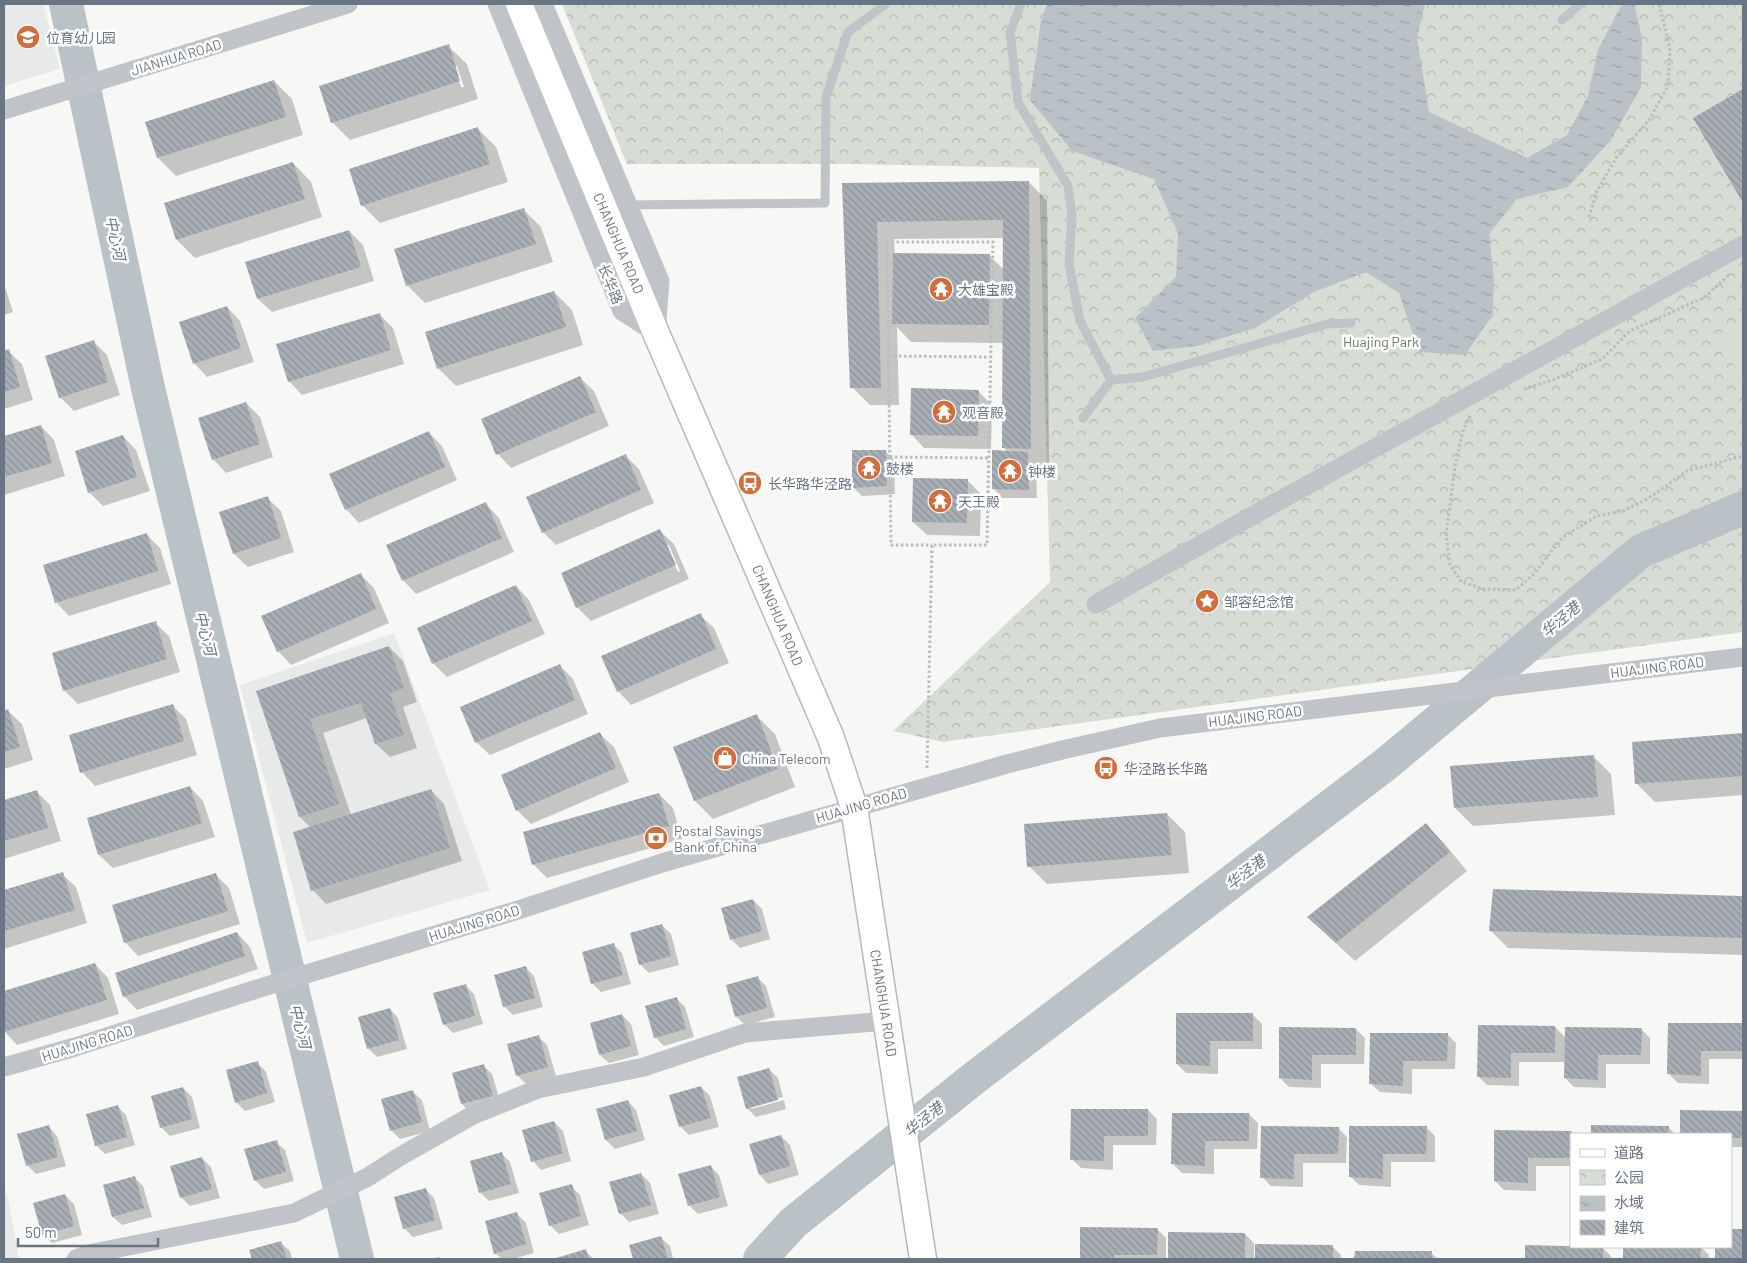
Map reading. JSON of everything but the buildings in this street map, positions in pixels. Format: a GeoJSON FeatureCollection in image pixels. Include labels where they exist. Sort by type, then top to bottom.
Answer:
{"type":"FeatureCollection","features":[{"type":"Feature","properties":{"kind":"street","name":"JIANHUA ROAD"},"geometry":{"type":"LineString","coordinates":[[4,110],[348,4]]}},
{"type":"Feature","properties":{"kind":"street","name":"长华路"},"geometry":{"type":"LineString","coordinates":[[497,4],[622,311],[656,333]]}},
{"type":"Feature","properties":{"kind":"street","name":"CHANGHUA ROAD"},"geometry":{"type":"LineString","coordinates":[[519,4],[656,333],[831,738],[854,807],[923,1259]]}},
{"type":"Feature","properties":{"kind":"street"},"geometry":{"type":"LineString","coordinates":[[543,4],[660,281],[656,333]]}},
{"type":"Feature","properties":{"kind":"street"},"geometry":{"type":"LineString","coordinates":[[1096,604],[1743,245]]}},
{"type":"Feature","properties":{"kind":"street","name":"HUAJING ROAD"},"geometry":{"type":"LineString","coordinates":[[4,1067],[74,1047],[662,863],[1052,752],[1160,728],[1743,657]]}},
{"type":"Feature","properties":{"kind":"street"},"geometry":{"type":"LineString","coordinates":[[76,1259],[88,1254],[294,1213],[368,1177],[400,1156],[473,1115],[538,1089],[644,1067],[745,1033],[886,1022]]}},
{"type":"Feature","properties":{"kind":"lane"},"geometry":{"type":"LineString","coordinates":[[628,205],[825,203],[826,97],[848,32],[886,4]]}},
{"type":"Feature","properties":{"kind":"lane"},"geometry":{"type":"LineString","coordinates":[[1021,4],[1010,32],[1018,102],[1068,186],[1072,216],[1069,264],[1080,321],[1111,380]]}},
{"type":"Feature","properties":{"kind":"lane"},"geometry":{"type":"LineString","coordinates":[[1562,20],[1580,4]]}},
{"type":"Feature","properties":{"kind":"lane"},"geometry":{"type":"LineString","coordinates":[[1083,418],[1111,380],[1143,377],[1327,324],[1351,323]]}},
{"type":"Feature","properties":{"kind":"path"},"geometry":{"type":"LineString","coordinates":[[1588,216],[1597,191],[1616,158],[1649,120],[1668,86],[1670,48],[1660,4]]}},
{"type":"Feature","properties":{"kind":"path"},"geometry":{"type":"LineString","coordinates":[[887,242],[993,242],[991,356],[987,545],[891,545],[887,242]]}},
{"type":"Feature","properties":{"kind":"path"},"geometry":{"type":"LineString","coordinates":[[1516,391],[1553,380],[1602,359],[1630,331],[1705,297],[1731,274]]}},
{"type":"Feature","properties":{"kind":"path"},"geometry":{"type":"LineString","coordinates":[[889,356],[991,356]]}},
{"type":"Feature","properties":{"kind":"path"},"geometry":{"type":"LineString","coordinates":[[1471,413],[1463,431],[1457,457],[1446,535],[1450,565],[1462,582],[1484,589],[1516,590],[1532,575],[1564,538],[1596,516],[1623,511],[1632,507],[1687,471],[1743,456]]}},
{"type":"Feature","properties":{"kind":"path"},"geometry":{"type":"LineString","coordinates":[[890,457],[988,458]]}},
{"type":"Feature","properties":{"kind":"path"},"geometry":{"type":"LineString","coordinates":[[926,787],[932,545]]}},
{"type":"Feature","properties":{"kind":"shaded area","name":"位育幼儿园"},"geometry":{"type":"Polygon","coordinates":[[[4,4],[43,4],[60,69],[4,86],[4,4]]]}},
{"type":"Feature","properties":{"kind":"shaded area"},"geometry":{"type":"Polygon","coordinates":[[[394,633],[490,890],[307,943],[240,685],[394,633]]]}},
{"type":"Feature","properties":{"kind":"shaded area"},"geometry":{"type":"Polygon","coordinates":[[[4,1184],[9,1203],[19,1259],[4,1259],[4,1184]]]}},
{"type":"Feature","properties":{"kind":"green space","name":"Huajing Park"},"geometry":{"type":"Polygon","coordinates":[[[562,4],[1743,4],[1743,632],[943,742],[893,731],[1050,582],[1039,168],[853,164],[627,164],[562,4]]]}},
{"type":"Feature","properties":{"kind":"green space"},"geometry":{"type":"Polygon","coordinates":[[[1743,324],[1743,384],[1719,335],[1743,324]]]}},
{"type":"Feature","properties":{"kind":"water"},"geometry":{"type":"Polygon","coordinates":[[[1047,4],[1425,4],[1417,38],[1429,112],[1527,158],[1567,135],[1588,96],[1598,50],[1623,4],[1634,4],[1642,37],[1641,87],[1611,140],[1568,187],[1517,199],[1489,234],[1494,278],[1493,315],[1465,355],[1419,352],[1399,293],[1366,272],[1314,292],[1255,328],[1197,346],[1153,351],[1135,318],[1176,277],[1178,233],[1154,179],[1072,151],[1030,100],[1041,20],[1047,4]]]}},
{"type":"Feature","properties":{"kind":"waterway","name":"中心河"},"geometry":{"type":"LineString","coordinates":[[66,4],[148,388],[357,1259]]}},
{"type":"Feature","properties":{"kind":"waterway","name":"华泾港"},"geometry":{"type":"LineString","coordinates":[[760,1259],[793,1223],[973,1079],[1386,764],[1641,551],[1743,508]]}},
{"type":"Feature","properties":{"kind":"place","name":"位育幼儿园"},"geometry":{"type":"Point","coordinates":[28,37]}},
{"type":"Feature","properties":{"kind":"place","name":"大雄宝殿"},"geometry":{"type":"Point","coordinates":[941,289]}},
{"type":"Feature","properties":{"kind":"place","name":"观音殿"},"geometry":{"type":"Point","coordinates":[944,412]}},
{"type":"Feature","properties":{"kind":"place","name":"鼓楼"},"geometry":{"type":"Point","coordinates":[869,468]}},
{"type":"Feature","properties":{"kind":"place","name":"钟楼"},"geometry":{"type":"Point","coordinates":[1010,471]}},
{"type":"Feature","properties":{"kind":"place","name":"长华路华泾路"},"geometry":{"type":"Point","coordinates":[750,483]}},
{"type":"Feature","properties":{"kind":"place","name":"天王殿"},"geometry":{"type":"Point","coordinates":[940,501]}},
{"type":"Feature","properties":{"kind":"place","name":"邹容纪念馆"},"geometry":{"type":"Point","coordinates":[1207,601]}},
{"type":"Feature","properties":{"kind":"place","name":"China Telecom"},"geometry":{"type":"Point","coordinates":[725,758]}},
{"type":"Feature","properties":{"kind":"place","name":"华泾路长华路"},"geometry":{"type":"Point","coordinates":[1106,768]}},
{"type":"Feature","properties":{"kind":"place","name":"Postal Savings Bank of China"},"geometry":{"type":"Point","coordinates":[656,838]}}]}
